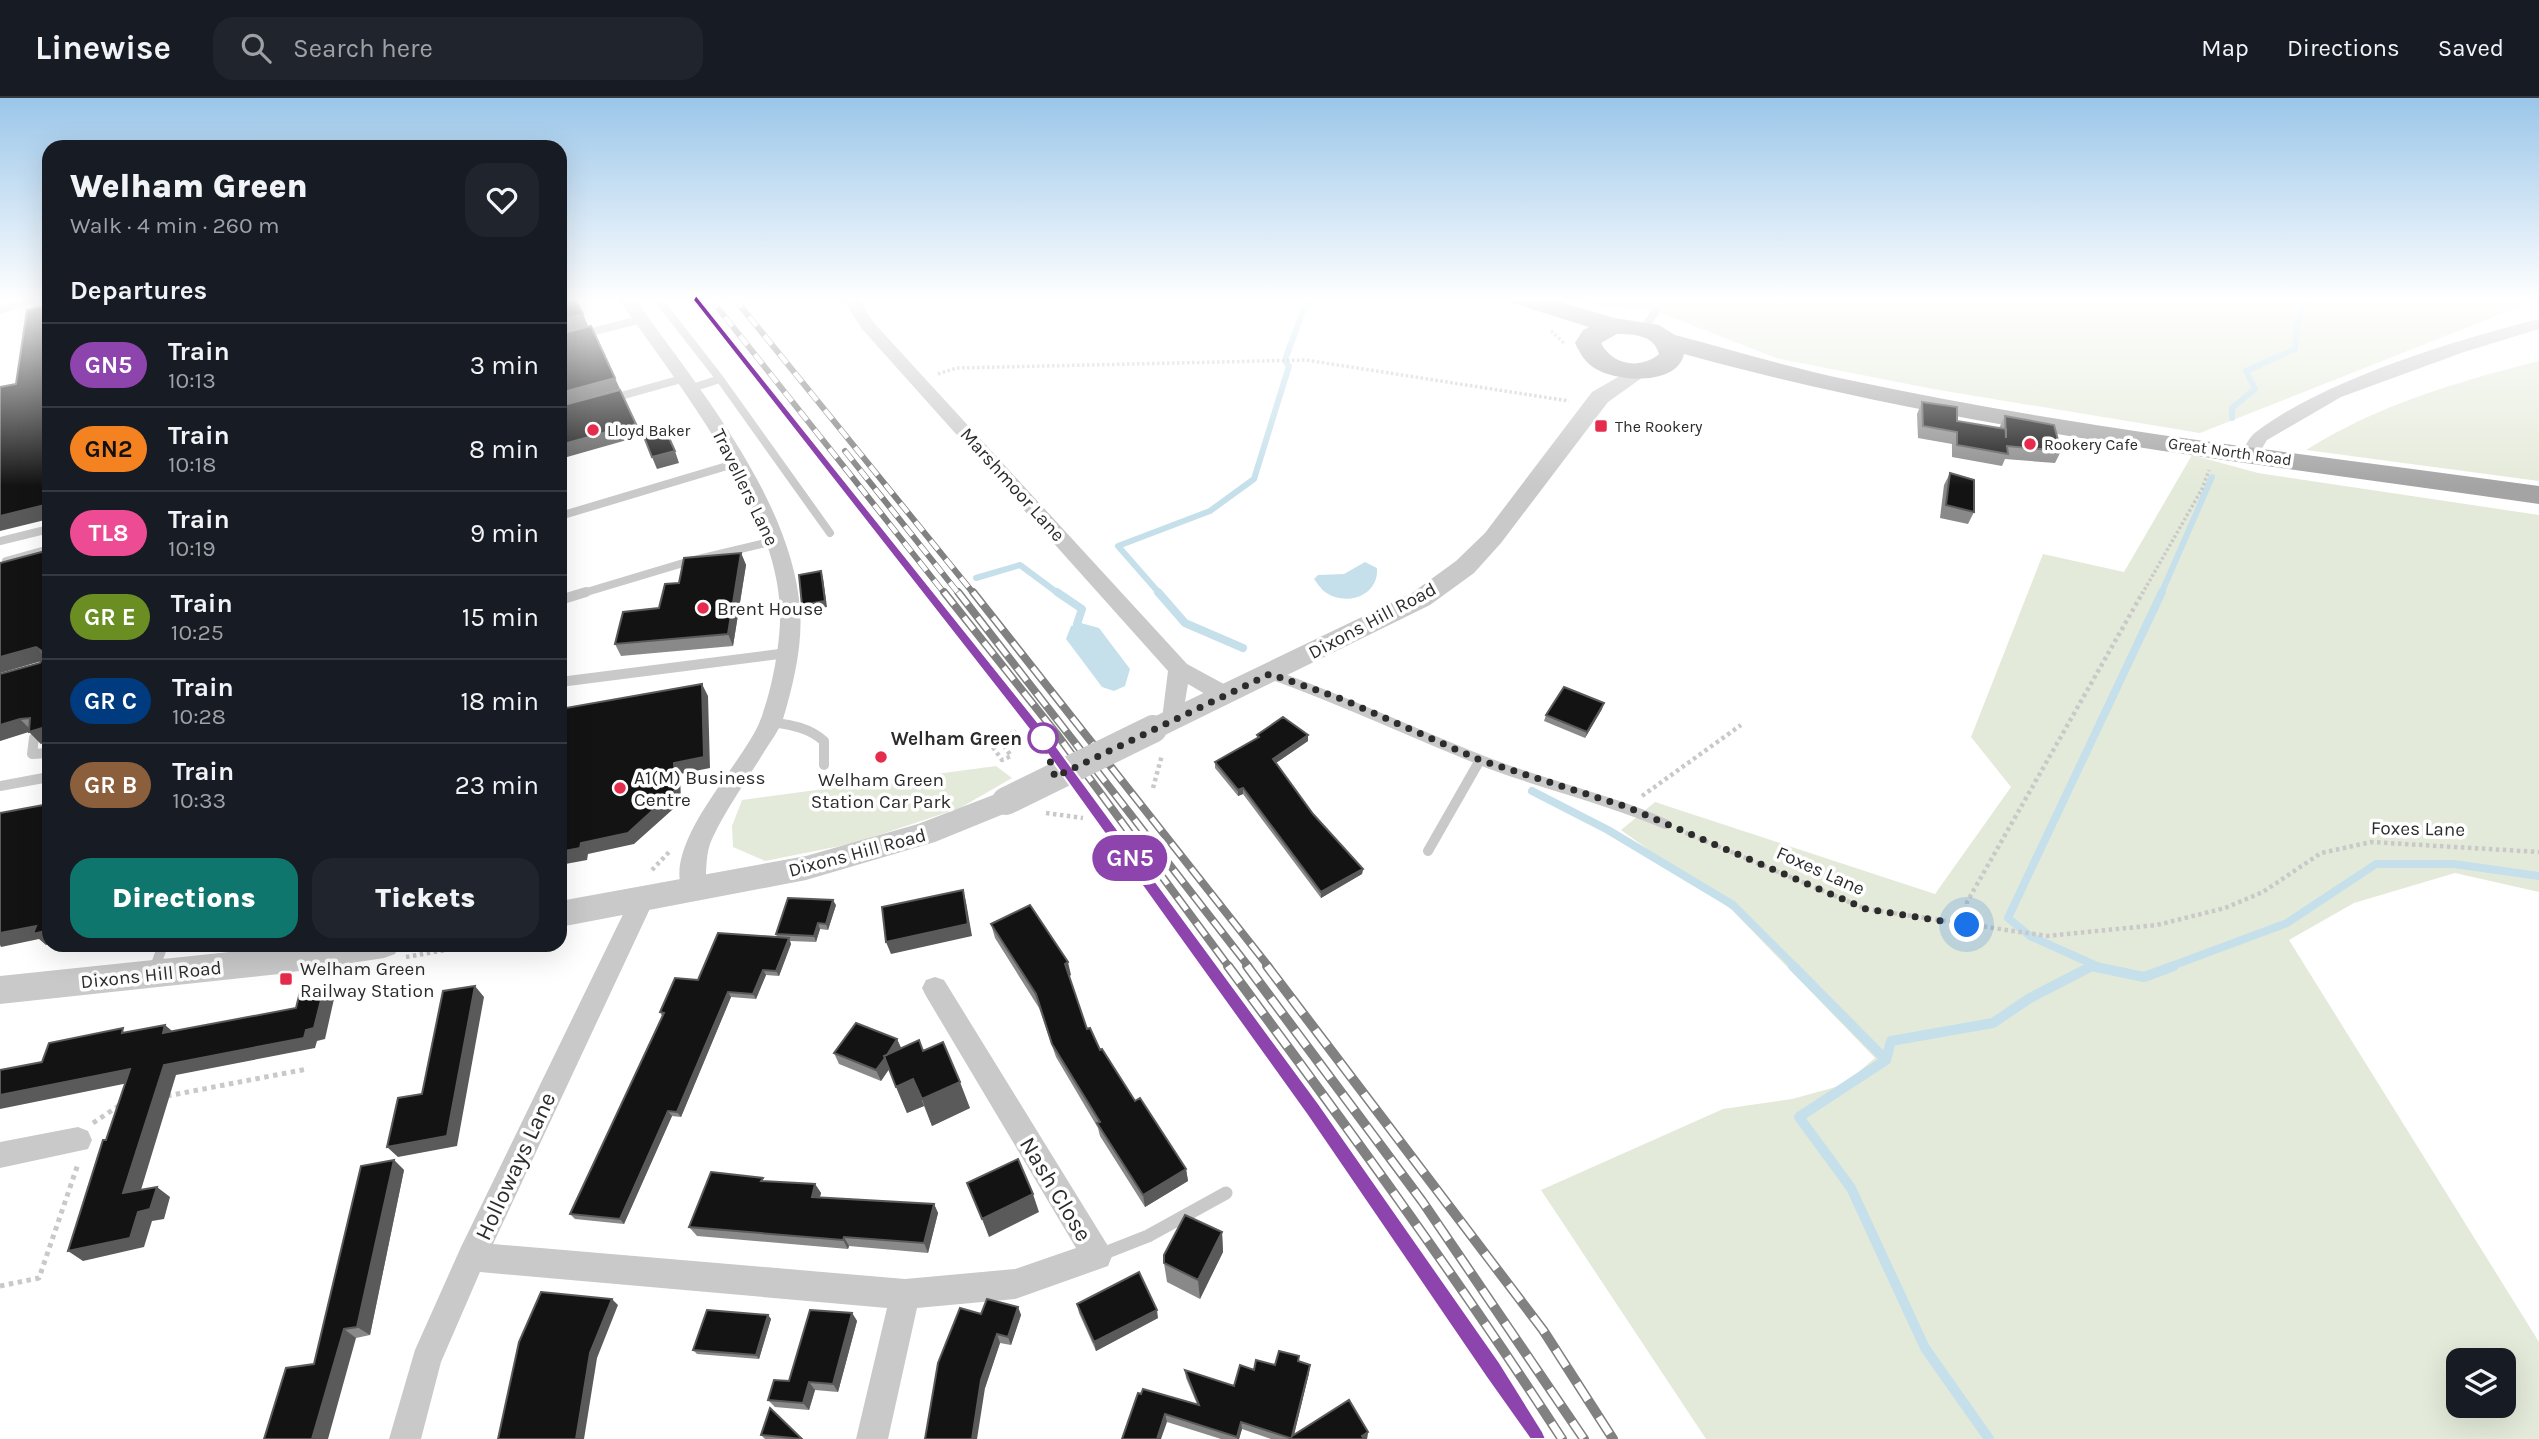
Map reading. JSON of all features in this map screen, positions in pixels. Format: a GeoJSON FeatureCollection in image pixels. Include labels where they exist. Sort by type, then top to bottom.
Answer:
{"type":"FeatureCollection","features":[{"type":"Feature","properties":{"kind":"main road"},"geometry":{"type":"LineString","coordinates":[[1611,361],[1639,371],[1654,361]]}},
{"type":"Feature","properties":{"kind":"main road","name":"Great North Road"},"geometry":{"type":"LineString","coordinates":[[1717,361],[1800,375],[1849,388],[1923,402],[2215,449],[2539,495]]}},
{"type":"Feature","properties":{"kind":"street","name":"Travellers Lane"},"geometry":{"type":"LineString","coordinates":[[672,361],[737,463],[766,520],[784,567],[790,611],[787,653],[771,722],[701,837],[692,863],[694,888]]}},
{"type":"Feature","properties":{"kind":"street","name":"Marshmoor Lane"},"geometry":{"type":"LineString","coordinates":[[901,361],[1179,669],[1226,695]]}},
{"type":"Feature","properties":{"kind":"street"},"geometry":{"type":"LineString","coordinates":[[1587,361],[1590,400]]}},
{"type":"Feature","properties":{"kind":"street"},"geometry":{"type":"LineString","coordinates":[[2250,454],[2260,437],[2335,393],[2424,361]]}},
{"type":"Feature","properties":{"kind":"street","name":"Dixons Hill Road"},"geometry":{"type":"LineString","coordinates":[[567,913],[806,868],[867,852],[925,834],[1163,734],[1226,695],[1421,599],[1465,567],[1493,538],[1590,400],[1639,371]]}},
{"type":"Feature","properties":{"kind":"street"},"geometry":{"type":"LineString","coordinates":[[1163,734],[1179,669]]}},
{"type":"Feature","properties":{"kind":"street","name":"Holloways Lane"},"geometry":{"type":"LineString","coordinates":[[405,1439],[426,1361],[472,1257],[642,900]]}},
{"type":"Feature","properties":{"kind":"street","name":"Dixons Hill Road"},"geometry":{"type":"LineString","coordinates":[[0,990],[158,959],[278,961],[338,952]]}},
{"type":"Feature","properties":{"kind":"street","name":"Nash Close"},"geometry":{"type":"LineString","coordinates":[[472,1257],[905,1294],[976,1290],[1015,1284],[1097,1256],[935,988]]}},
{"type":"Feature","properties":{"kind":"street"},"geometry":{"type":"LineString","coordinates":[[0,1156],[84,1140]]}},
{"type":"Feature","properties":{"kind":"street"},"geometry":{"type":"LineString","coordinates":[[872,1439],[905,1294]]}},
{"type":"Feature","properties":{"kind":"lane"},"geometry":{"type":"LineString","coordinates":[[706,361],[830,533]]}},
{"type":"Feature","properties":{"kind":"lane"},"geometry":{"type":"LineString","coordinates":[[598,402],[720,379]]}},
{"type":"Feature","properties":{"kind":"lane"},"geometry":{"type":"LineString","coordinates":[[567,514],[737,463]]}},
{"type":"Feature","properties":{"kind":"lane"},"geometry":{"type":"LineString","coordinates":[[0,541],[42,530]]}},
{"type":"Feature","properties":{"kind":"lane"},"geometry":{"type":"LineString","coordinates":[[567,598],[690,561],[774,541]]}},
{"type":"Feature","properties":{"kind":"lane"},"geometry":{"type":"LineString","coordinates":[[6,561],[42,551]]}},
{"type":"Feature","properties":{"kind":"lane"},"geometry":{"type":"LineString","coordinates":[[567,681],[787,653]]}},
{"type":"Feature","properties":{"kind":"lane"},"geometry":{"type":"LineString","coordinates":[[1270,674],[1342,699],[1480,760],[1627,807],[1665,824]]}},
{"type":"Feature","properties":{"kind":"lane"},"geometry":{"type":"LineString","coordinates":[[771,722],[808,723],[824,741],[824,765]]}},
{"type":"Feature","properties":{"kind":"lane"},"geometry":{"type":"LineString","coordinates":[[34,738],[32,754],[42,753]]}},
{"type":"Feature","properties":{"kind":"lane"},"geometry":{"type":"LineString","coordinates":[[1428,851],[1480,760]]}},
{"type":"Feature","properties":{"kind":"lane"},"geometry":{"type":"LineString","coordinates":[[0,786],[42,778]]}},
{"type":"Feature","properties":{"kind":"lane"},"geometry":{"type":"LineString","coordinates":[[1097,1256],[1148,1236],[1226,1194]]}},
{"type":"Feature","properties":{"kind":"path"},"geometry":{"type":"LineString","coordinates":[[920,380],[956,368],[1235,361]]}},
{"type":"Feature","properties":{"kind":"path"},"geometry":{"type":"LineString","coordinates":[[1306,361],[1590,400]]}},
{"type":"Feature","properties":{"kind":"path"},"geometry":{"type":"LineString","coordinates":[[1967,925],[1967,902],[2202,489],[2215,449]]}},
{"type":"Feature","properties":{"kind":"path"},"geometry":{"type":"LineString","coordinates":[[1627,807],[1741,725]]}},
{"type":"Feature","properties":{"kind":"path"},"geometry":{"type":"LineString","coordinates":[[1000,740],[1016,731]]}},
{"type":"Feature","properties":{"kind":"path"},"geometry":{"type":"LineString","coordinates":[[1153,788],[1163,734]]}},
{"type":"Feature","properties":{"kind":"path"},"geometry":{"type":"LineString","coordinates":[[998,737],[1000,740],[1012,756],[1002,760],[990,743],[974,741],[998,737]]}},
{"type":"Feature","properties":{"kind":"path"},"geometry":{"type":"LineString","coordinates":[[1037,812],[1083,818]]}},
{"type":"Feature","properties":{"kind":"path","name":"Foxes Lane"},"geometry":{"type":"LineString","coordinates":[[1665,824],[1866,909],[2047,936],[2157,925],[2225,908],[2263,892],[2321,853],[2371,842],[2539,852]]}},
{"type":"Feature","properties":{"kind":"path"},"geometry":{"type":"LineString","coordinates":[[156,1098],[307,1069]]}},
{"type":"Feature","properties":{"kind":"path"},"geometry":{"type":"LineString","coordinates":[[0,1286],[39,1278],[84,1140],[115,1106],[128,1103]]}},
{"type":"Feature","properties":{"kind":"green space"},"geometry":{"type":"Polygon","coordinates":[[[1789,361],[2383,361],[2200,433],[1933,389],[1789,361]]]}},
{"type":"Feature","properties":{"kind":"green space"},"geometry":{"type":"Polygon","coordinates":[[[2539,361],[2539,481],[2306,450],[2363,419],[2419,396],[2539,361]]]}},
{"type":"Feature","properties":{"kind":"green space"},"geometry":{"type":"Polygon","coordinates":[[[2192,455],[2258,473],[2539,515],[2539,892],[2455,873],[2354,903],[2289,940],[2539,1342],[2539,1439],[1706,1439],[1541,1190],[1723,1109],[1792,1099],[1843,1085],[1875,1058],[1732,910],[1621,830],[1655,802],[1935,894],[2011,787],[1971,737],[2043,554],[2124,572],[2192,455]]]}},
{"type":"Feature","properties":{"kind":"green space"},"geometry":{"type":"Polygon","coordinates":[[[996,766],[1012,778],[960,808],[855,843],[765,861],[733,847],[732,826],[742,800],[996,766]]]}},
{"type":"Feature","properties":{"kind":"water"},"geometry":{"type":"Polygon","coordinates":[[[1365,562],[1377,568],[1376,578],[1373,586],[1360,596],[1342,599],[1333,596],[1324,591],[1314,579],[1318,575],[1344,574],[1365,562]]]}},
{"type":"Feature","properties":{"kind":"water"},"geometry":{"type":"Polygon","coordinates":[[[1081,623],[1099,628],[1130,669],[1125,686],[1114,691],[1102,687],[1066,639],[1071,626],[1081,623]]]}},
{"type":"Feature","properties":{"kind":"building"},"geometry":{"type":"Polygon","coordinates":[[[19,361],[42,361],[42,506],[0,516],[0,387],[16,384],[19,361]]]}},
{"type":"Feature","properties":{"kind":"building"},"geometry":{"type":"Polygon","coordinates":[[[567,361],[607,361],[615,378],[567,391],[567,361]]]}},
{"type":"Feature","properties":{"kind":"building","name":"Lloyd Baker"},"geometry":{"type":"Polygon","coordinates":[[[620,390],[636,424],[567,443],[567,404],[620,390]]]}},
{"type":"Feature","properties":{"kind":"building"},"geometry":{"type":"Polygon","coordinates":[[[1922,402],[1957,407],[1957,421],[2006,429],[2005,416],[2054,425],[2061,451],[2007,446],[2008,454],[1957,445],[1957,432],[1923,426],[1922,402]]]}},
{"type":"Feature","properties":{"kind":"building"},"geometry":{"type":"Polygon","coordinates":[[[666,431],[675,451],[652,457],[644,437],[666,431]]]}},
{"type":"Feature","properties":{"kind":"building"},"geometry":{"type":"Polygon","coordinates":[[[1950,473],[1974,480],[1974,512],[1946,505],[1950,473]]]}},
{"type":"Feature","properties":{"kind":"building"},"geometry":{"type":"Polygon","coordinates":[[[42,552],[42,651],[36,647],[0,657],[0,563],[42,552]]]}},
{"type":"Feature","properties":{"kind":"building","name":"Brent House"},"geometry":{"type":"Polygon","coordinates":[[[741,553],[728,634],[615,644],[623,612],[659,608],[665,584],[679,583],[684,558],[741,553]]]}},
{"type":"Feature","properties":{"kind":"building"},"geometry":{"type":"Polygon","coordinates":[[[821,571],[825,601],[802,605],[799,575],[821,571]]]}},
{"type":"Feature","properties":{"kind":"building"},"geometry":{"type":"Polygon","coordinates":[[[42,659],[42,728],[29,732],[30,718],[0,725],[0,674],[40,663],[42,659]]]}},
{"type":"Feature","properties":{"kind":"building","name":"A1(M) Business Centre"},"geometry":{"type":"Polygon","coordinates":[[[702,684],[704,757],[674,763],[675,790],[628,833],[581,843],[580,848],[567,851],[567,708],[702,684]]]}},
{"type":"Feature","properties":{"kind":"building"},"geometry":{"type":"Polygon","coordinates":[[[1564,687],[1604,703],[1587,732],[1546,715],[1564,687]]]}},
{"type":"Feature","properties":{"kind":"building"},"geometry":{"type":"Polygon","coordinates":[[[1283,717],[1308,735],[1273,759],[1313,814],[1363,869],[1321,892],[1243,788],[1238,790],[1215,762],[1259,737],[1257,735],[1283,717]]]}},
{"type":"Feature","properties":{"kind":"building"},"geometry":{"type":"Polygon","coordinates":[[[42,805],[42,932],[33,934],[36,926],[0,933],[0,813],[42,805]]]}},
{"type":"Feature","properties":{"kind":"building"},"geometry":{"type":"Polygon","coordinates":[[[963,890],[968,924],[886,942],[882,907],[963,890]]]}},
{"type":"Feature","properties":{"kind":"building"},"geometry":{"type":"Polygon","coordinates":[[[788,898],[833,900],[826,924],[818,923],[814,936],[776,934],[788,898]]]}},
{"type":"Feature","properties":{"kind":"building"},"geometry":{"type":"Polygon","coordinates":[[[1030,905],[1068,962],[1065,964],[1087,1029],[1090,1028],[1100,1050],[1102,1049],[1135,1101],[1140,1098],[1186,1169],[1143,1195],[1097,1123],[1100,1122],[1052,1044],[1036,994],[991,924],[1030,905]]]}},
{"type":"Feature","properties":{"kind":"building"},"geometry":{"type":"Polygon","coordinates":[[[718,933],[789,938],[776,971],[763,970],[753,994],[728,992],[677,1112],[668,1111],[620,1219],[570,1214],[664,1013],[660,1012],[675,978],[698,980],[718,933]]]}},
{"type":"Feature","properties":{"kind":"building"},"geometry":{"type":"Polygon","coordinates":[[[475,986],[447,1136],[387,1147],[398,1098],[422,1094],[443,991],[475,986]]]}},
{"type":"Feature","properties":{"kind":"building"},"geometry":{"type":"Polygon","coordinates":[[[324,988],[314,1028],[306,1030],[304,1038],[164,1065],[123,1193],[157,1187],[150,1209],[138,1212],[130,1238],[68,1251],[103,1140],[106,1140],[130,1069],[0,1095],[0,1070],[42,1062],[49,1043],[123,1028],[122,1033],[165,1025],[163,1033],[296,1008],[300,992],[324,988]]]}},
{"type":"Feature","properties":{"kind":"building"},"geometry":{"type":"Polygon","coordinates":[[[856,1023],[897,1039],[876,1070],[834,1053],[856,1023]]]}},
{"type":"Feature","properties":{"kind":"building"},"geometry":{"type":"Polygon","coordinates":[[[919,1040],[923,1051],[943,1042],[960,1082],[922,1099],[913,1079],[896,1087],[884,1056],[919,1040]]]}},
{"type":"Feature","properties":{"kind":"building"},"geometry":{"type":"Polygon","coordinates":[[[1018,1159],[1033,1194],[982,1219],[967,1183],[1018,1159]]]}},
{"type":"Feature","properties":{"kind":"building"},"geometry":{"type":"Polygon","coordinates":[[[394,1160],[357,1327],[344,1329],[312,1439],[264,1439],[286,1368],[314,1364],[361,1166],[394,1160]]]}},
{"type":"Feature","properties":{"kind":"building"},"geometry":{"type":"Polygon","coordinates":[[[711,1172],[763,1178],[761,1181],[815,1184],[812,1197],[934,1204],[924,1243],[844,1237],[843,1240],[689,1227],[711,1172]]]}},
{"type":"Feature","properties":{"kind":"building"},"geometry":{"type":"Polygon","coordinates":[[[1185,1215],[1222,1232],[1198,1280],[1164,1263],[1164,1255],[1185,1215]]]}},
{"type":"Feature","properties":{"kind":"building"},"geometry":{"type":"Polygon","coordinates":[[[1139,1272],[1157,1310],[1094,1342],[1077,1304],[1139,1272]]]}},
{"type":"Feature","properties":{"kind":"building"},"geometry":{"type":"Polygon","coordinates":[[[541,1292],[612,1299],[590,1353],[576,1439],[498,1439],[519,1342],[541,1292]]]}},
{"type":"Feature","properties":{"kind":"building"},"geometry":{"type":"Polygon","coordinates":[[[987,1299],[1018,1307],[1008,1337],[997,1334],[981,1380],[972,1439],[925,1439],[938,1363],[960,1308],[981,1314],[987,1299]]]}},
{"type":"Feature","properties":{"kind":"building"},"geometry":{"type":"Polygon","coordinates":[[[707,1310],[768,1315],[756,1355],[693,1350],[707,1310]]]}},
{"type":"Feature","properties":{"kind":"building"},"geometry":{"type":"Polygon","coordinates":[[[810,1310],[852,1313],[833,1384],[809,1382],[803,1403],[768,1400],[774,1380],[789,1381],[810,1310]]]}},
{"type":"Feature","properties":{"kind":"building"},"geometry":{"type":"Polygon","coordinates":[[[1279,1351],[1299,1356],[1298,1361],[1310,1365],[1292,1436],[1349,1400],[1368,1432],[1362,1436],[1364,1439],[1293,1439],[1241,1422],[1237,1437],[1165,1414],[1157,1439],[1122,1439],[1138,1393],[1141,1394],[1143,1389],[1199,1405],[1185,1370],[1234,1386],[1240,1365],[1254,1370],[1256,1360],[1275,1365],[1279,1351]]]}},
{"type":"Feature","properties":{"kind":"building"},"geometry":{"type":"Polygon","coordinates":[[[770,1408],[802,1439],[761,1435],[770,1408]]]}},
{"type":"Feature","properties":{"kind":"waterway"},"geometry":{"type":"LineString","coordinates":[[2232,418],[2232,408],[2255,389],[2246,371],[2269,361]]}},
{"type":"Feature","properties":{"kind":"waterway"},"geometry":{"type":"LineString","coordinates":[[1160,594],[1118,546],[1210,511],[1254,479],[1289,366],[1286,362]]}},
{"type":"Feature","properties":{"kind":"waterway"},"geometry":{"type":"LineString","coordinates":[[2161,594],[2212,477]]}},
{"type":"Feature","properties":{"kind":"waterway"},"geometry":{"type":"LineString","coordinates":[[976,578],[1020,565],[1059,594]]}},
{"type":"Feature","properties":{"kind":"waterway"},"geometry":{"type":"LineString","coordinates":[[1057,592],[1082,609],[1077,624]]}},
{"type":"Feature","properties":{"kind":"waterway"},"geometry":{"type":"LineString","coordinates":[[1158,592],[1185,623],[1243,648]]}},
{"type":"Feature","properties":{"kind":"waterway"},"geometry":{"type":"LineString","coordinates":[[2099,967],[2030,936],[2008,918],[2162,592]]}},
{"type":"Feature","properties":{"kind":"waterway"},"geometry":{"type":"LineString","coordinates":[[1532,791],[1608,830],[1733,905],[1795,967]]}},
{"type":"Feature","properties":{"kind":"waterway"},"geometry":{"type":"LineString","coordinates":[[2169,967],[2287,923],[2376,864],[2454,864],[2539,876]]}},
{"type":"Feature","properties":{"kind":"waterway"},"geometry":{"type":"LineString","coordinates":[[1793,966],[1886,1060]]}},
{"type":"Feature","properties":{"kind":"waterway"},"geometry":{"type":"LineString","coordinates":[[1886,1060],[1891,1041],[1993,1023],[2030,998],[2092,966]]}},
{"type":"Feature","properties":{"kind":"waterway"},"geometry":{"type":"LineString","coordinates":[[2092,966],[2144,977],[2174,966]]}},
{"type":"Feature","properties":{"kind":"waterway"},"geometry":{"type":"LineString","coordinates":[[1886,1060],[1799,1117],[1851,1188],[1925,1348],[1989,1439]]}},
{"type":"Feature","properties":{"kind":"railway"},"geometry":{"type":"LineString","coordinates":[[745,361],[929,594]]}},
{"type":"Feature","properties":{"kind":"railway"},"geometry":{"type":"LineString","coordinates":[[760,361],[945,594]]}},
{"type":"Feature","properties":{"kind":"railway"},"geometry":{"type":"LineString","coordinates":[[785,361],[974,594]]}},
{"type":"Feature","properties":{"kind":"railway"},"geometry":{"type":"LineString","coordinates":[[845,451],[959,594]]}},
{"type":"Feature","properties":{"kind":"railway"},"geometry":{"type":"LineString","coordinates":[[927,592],[1043,739],[1209,967]]}},
{"type":"Feature","properties":{"kind":"railway"},"geometry":{"type":"LineString","coordinates":[[944,592],[1056,733],[1229,967]]}},
{"type":"Feature","properties":{"kind":"railway"},"geometry":{"type":"LineString","coordinates":[[958,592],[1249,967]]}},
{"type":"Feature","properties":{"kind":"railway"},"geometry":{"type":"LineString","coordinates":[[973,592],[1269,967]]}},
{"type":"Feature","properties":{"kind":"railway"},"geometry":{"type":"LineString","coordinates":[[1208,966],[1418,1259],[1536,1439]]}},
{"type":"Feature","properties":{"kind":"railway"},"geometry":{"type":"LineString","coordinates":[[1228,966],[1399,1200],[1562,1439]]}},
{"type":"Feature","properties":{"kind":"railway"},"geometry":{"type":"LineString","coordinates":[[1247,966],[1422,1201],[1584,1439]]}},
{"type":"Feature","properties":{"kind":"railway"},"geometry":{"type":"LineString","coordinates":[[1267,966],[1543,1330],[1613,1439]]}},
{"type":"Feature","properties":{"kind":"train","name":"GN5"},"geometry":{"type":"LineString","coordinates":[[745,361],[1043,739],[1313,1110],[1493,1370],[1536,1439]]}},
{"type":"Feature","properties":{"kind":"place","name":"The Rookery"},"geometry":{"type":"Point","coordinates":[1601,426]}},
{"type":"Feature","properties":{"kind":"place","name":"Lloyd Baker"},"geometry":{"type":"Point","coordinates":[593,430]}},
{"type":"Feature","properties":{"kind":"place","name":"Rookery Cafe"},"geometry":{"type":"Point","coordinates":[2030,444]}},
{"type":"Feature","properties":{"kind":"place","name":"Brent House"},"geometry":{"type":"Point","coordinates":[703,608]}},
{"type":"Feature","properties":{"kind":"place","name":"Welham Green"},"geometry":{"type":"Point","coordinates":[1043,738]}},
{"type":"Feature","properties":{"kind":"place","name":"Welham Green Station Car Park"},"geometry":{"type":"Point","coordinates":[881,757]}},
{"type":"Feature","properties":{"kind":"place","name":"A1(M) Business Centre"},"geometry":{"type":"Point","coordinates":[620,788]}},
{"type":"Feature","properties":{"kind":"place","name":"Welham Green Railway Station"},"geometry":{"type":"Point","coordinates":[286,979]}},
{"type":"Feature","properties":{"kind":"route"},"geometry":{"type":"LineString","coordinates":[[1043,738],[1055,777],[1270,674],[1342,699],[1413,733],[1480,760],[1627,807],[1866,909],[1967,925]]}}]}
